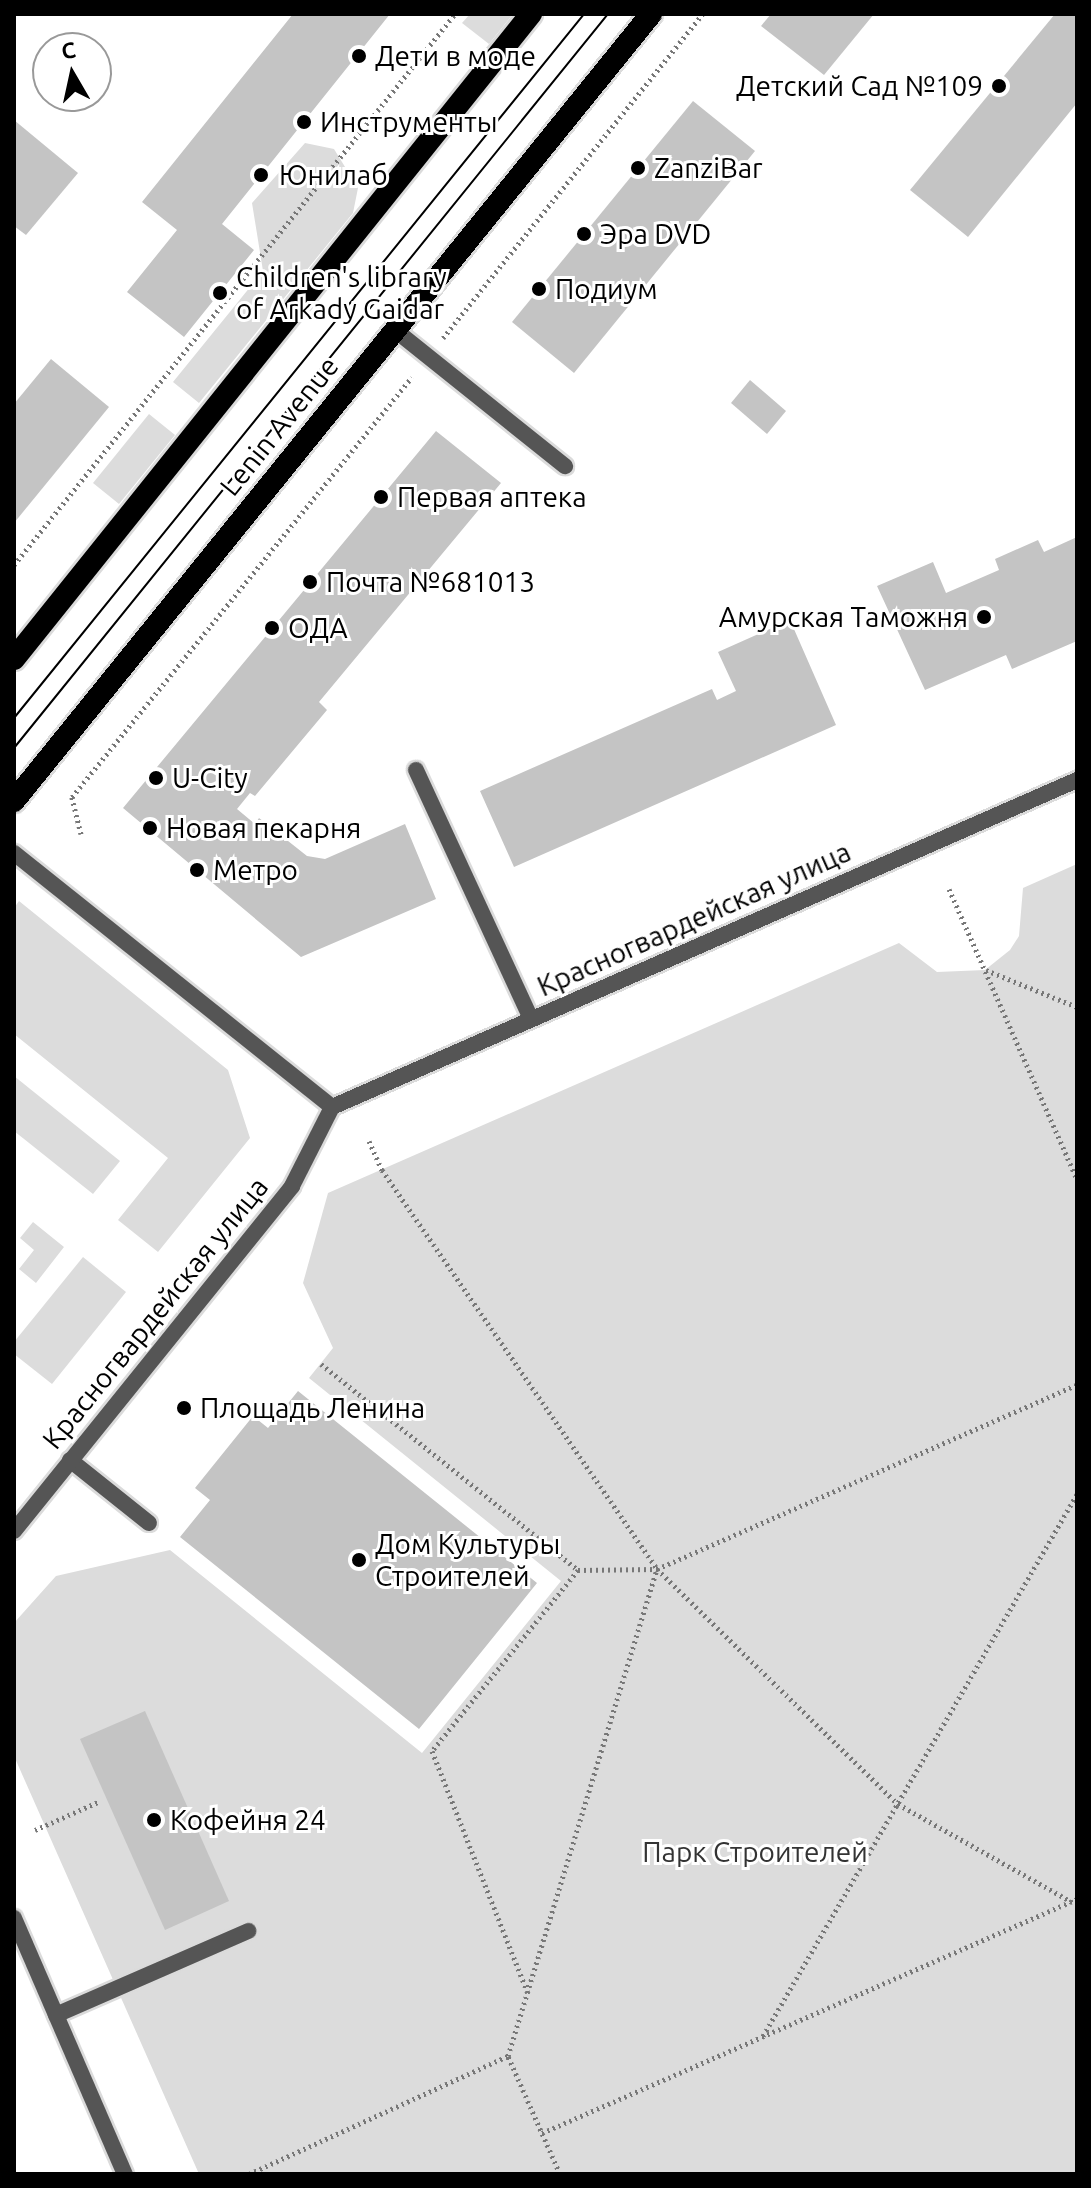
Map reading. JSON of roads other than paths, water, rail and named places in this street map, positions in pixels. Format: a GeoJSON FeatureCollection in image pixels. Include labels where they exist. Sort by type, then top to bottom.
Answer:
{"type":"FeatureCollection","features":[{"type":"Feature","properties":{"kind":"highway"},"geometry":{"type":"LineString","coordinates":[[14,659],[531,14]]}},
{"type":"Feature","properties":{"kind":"highway","name":"Lenin Avenue"},"geometry":{"type":"LineString","coordinates":[[14,801],[651,14]]}},
{"type":"Feature","properties":{"kind":"street"},"geometry":{"type":"LineString","coordinates":[[395,330],[565,466]]}},
{"type":"Feature","properties":{"kind":"street"},"geometry":{"type":"LineString","coordinates":[[416,770],[531,1019]]}},
{"type":"Feature","properties":{"kind":"street","name":"Красногвардейская улица"},"geometry":{"type":"LineString","coordinates":[[14,1531],[292,1186],[332,1107],[1077,780]]}},
{"type":"Feature","properties":{"kind":"street"},"geometry":{"type":"LineString","coordinates":[[14,853],[332,1107]]}},
{"type":"Feature","properties":{"kind":"street"},"geometry":{"type":"LineString","coordinates":[[70,1460],[149,1523]]}},
{"type":"Feature","properties":{"kind":"street","name":"Красногвардейская улица"},"geometry":{"type":"LineString","coordinates":[[14,1515],[34,1505]]}},
{"type":"Feature","properties":{"kind":"street"},"geometry":{"type":"LineString","coordinates":[[14,1918],[125,2174]]}},
{"type":"Feature","properties":{"kind":"street"},"geometry":{"type":"LineString","coordinates":[[56,2015],[248,1931]]}},
{"type":"Feature","properties":{"kind":"tram line"},"geometry":{"type":"LineString","coordinates":[[14,718],[584,14]]}},
{"type":"Feature","properties":{"kind":"tram line"},"geometry":{"type":"LineString","coordinates":[[14,748],[608,14]]}},
{"type":"Feature","properties":{"kind":"place","name":"Дети в моде"},"geometry":{"type":"Point","coordinates":[359,56]}},
{"type":"Feature","properties":{"kind":"place","name":"Детский Сад №109"},"geometry":{"type":"Point","coordinates":[999,86]}},
{"type":"Feature","properties":{"kind":"place","name":"Инструменты"},"geometry":{"type":"Point","coordinates":[304,122]}},
{"type":"Feature","properties":{"kind":"place","name":"ZanziBar"},"geometry":{"type":"Point","coordinates":[638,168]}},
{"type":"Feature","properties":{"kind":"place","name":"Юнилаб"},"geometry":{"type":"Point","coordinates":[261,175]}},
{"type":"Feature","properties":{"kind":"place","name":"Эра DVD"},"geometry":{"type":"Point","coordinates":[584,234]}},
{"type":"Feature","properties":{"kind":"place","name":"Подиум"},"geometry":{"type":"Point","coordinates":[539,289]}},
{"type":"Feature","properties":{"kind":"place","name":"Children's library of Arkady Gaidar"},"geometry":{"type":"Point","coordinates":[220,293]}},
{"type":"Feature","properties":{"kind":"place","name":"Первая аптека"},"geometry":{"type":"Point","coordinates":[381,497]}},
{"type":"Feature","properties":{"kind":"place","name":"Почта №681013"},"geometry":{"type":"Point","coordinates":[310,582]}},
{"type":"Feature","properties":{"kind":"place","name":"Амурская Таможня"},"geometry":{"type":"Point","coordinates":[984,617]}},
{"type":"Feature","properties":{"kind":"place","name":"ОДА"},"geometry":{"type":"Point","coordinates":[272,628]}},
{"type":"Feature","properties":{"kind":"place","name":"U-City"},"geometry":{"type":"Point","coordinates":[156,778]}},
{"type":"Feature","properties":{"kind":"place","name":"Новая пекарня"},"geometry":{"type":"Point","coordinates":[150,828]}},
{"type":"Feature","properties":{"kind":"place","name":"Метро"},"geometry":{"type":"Point","coordinates":[197,870]}},
{"type":"Feature","properties":{"kind":"place","name":"Площадь Ленина"},"geometry":{"type":"Point","coordinates":[184,1408]}},
{"type":"Feature","properties":{"kind":"place","name":"Дом Культуры Строителей"},"geometry":{"type":"Point","coordinates":[359,1560]}},
{"type":"Feature","properties":{"kind":"place","name":"Кофейня 24"},"geometry":{"type":"Point","coordinates":[154,1820]}},
{"type":"Feature","properties":{"kind":"park label","name":"Парк Строителей"},"geometry":{"type":"Point","coordinates":[755,1852]}}]}
